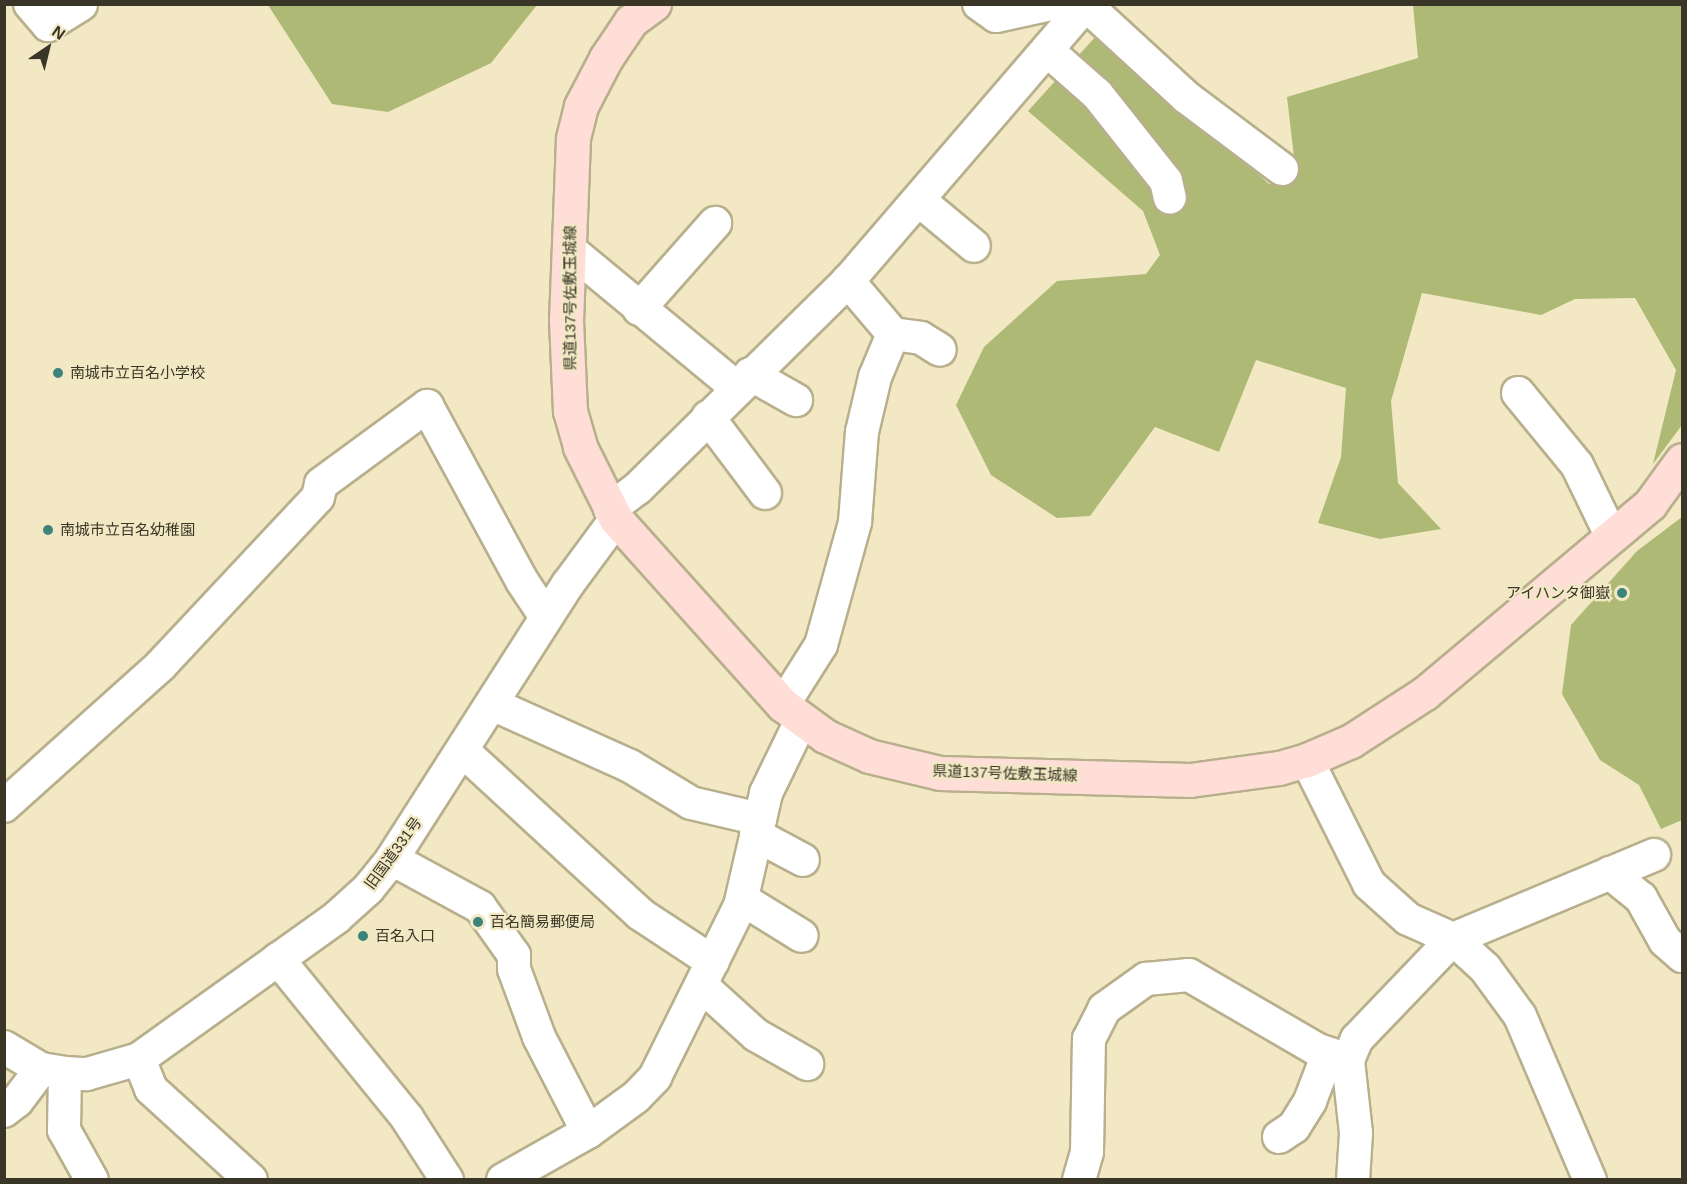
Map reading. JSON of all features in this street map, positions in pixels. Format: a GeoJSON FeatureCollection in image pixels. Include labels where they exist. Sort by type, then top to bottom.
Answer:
{"type":"FeatureCollection","features":[{"type":"Feature","properties":{"kind":"main road","name":"県道137号佐敷玉城線"},"geometry":{"type":"LineString","coordinates":[[634,10],[581,106],[573,139],[566,320],[570,411],[580,447],[613,514],[792,713],[869,756],[940,773],[1191,780],[1278,768],[1307,760],[1351,741],[1425,693],[1650,504],[1683,460]]}},
{"type":"Feature","properties":{"kind":"street"},"geometry":{"type":"LineString","coordinates":[[30,4],[48,25],[81,4]]}},
{"type":"Feature","properties":{"kind":"street"},"geometry":{"type":"LineString","coordinates":[[979,4],[996,16],[1040,7]]}},
{"type":"Feature","properties":{"kind":"street"},"geometry":{"type":"LineString","coordinates":[[1086,5],[1186,97],[1282,169]]}},
{"type":"Feature","properties":{"kind":"street","name":"旧国道331号"},"geometry":{"type":"LineString","coordinates":[[53,1071],[87,1074],[139,1059],[361,896],[392,859],[613,514],[743,381],[848,281],[920,201],[1086,5]]}},
{"type":"Feature","properties":{"kind":"street"},"geometry":{"type":"LineString","coordinates":[[1048,51],[1097,94],[1166,181],[1170,198]]}},
{"type":"Feature","properties":{"kind":"street"},"geometry":{"type":"LineString","coordinates":[[920,201],[974,246]]}},
{"type":"Feature","properties":{"kind":"street"},"geometry":{"type":"LineString","coordinates":[[639,309],[715,223]]}},
{"type":"Feature","properties":{"kind":"street"},"geometry":{"type":"LineString","coordinates":[[569,249],[639,309],[743,381],[796,400]]}},
{"type":"Feature","properties":{"kind":"street"},"geometry":{"type":"LineString","coordinates":[[848,281],[893,334],[921,338],[940,350]]}},
{"type":"Feature","properties":{"kind":"street"},"geometry":{"type":"LineString","coordinates":[[503,1179],[588,1132],[636,1097],[655,1077],[742,899],[766,793],[792,713],[821,645],[855,522],[862,432],[875,377],[893,334]]}},
{"type":"Feature","properties":{"kind":"street"},"geometry":{"type":"LineString","coordinates":[[1518,393],[1576,465],[1612,537]]}},
{"type":"Feature","properties":{"kind":"street"},"geometry":{"type":"LineString","coordinates":[[4,806],[160,666],[318,497],[321,484],[427,406],[522,581],[546,617]]}},
{"type":"Feature","properties":{"kind":"street"},"geometry":{"type":"LineString","coordinates":[[708,417],[765,493]]}},
{"type":"Feature","properties":{"kind":"street"},"geometry":{"type":"LineString","coordinates":[[492,704],[630,766],[691,804],[758,827],[803,860]]}},
{"type":"Feature","properties":{"kind":"street"},"geometry":{"type":"LineString","coordinates":[[463,751],[707,974],[756,1035],[807,1064]]}},
{"type":"Feature","properties":{"kind":"street"},"geometry":{"type":"LineString","coordinates":[[1307,760],[1369,884],[1408,919],[1453,939],[1485,968],[1520,1016],[1590,1179]]}},
{"type":"Feature","properties":{"kind":"street"},"geometry":{"type":"LineString","coordinates":[[1279,1137],[1293,1127],[1338,1057],[1453,939],[1654,855]]}},
{"type":"Feature","properties":{"kind":"street"},"geometry":{"type":"LineString","coordinates":[[392,859],[480,907],[514,955],[514,969],[539,1037],[588,1132]]}},
{"type":"Feature","properties":{"kind":"street"},"geometry":{"type":"LineString","coordinates":[[1610,873],[1641,898],[1665,941],[1683,956]]}},
{"type":"Feature","properties":{"kind":"street"},"geometry":{"type":"LineString","coordinates":[[742,899],[802,936]]}},
{"type":"Feature","properties":{"kind":"street"},"geometry":{"type":"LineString","coordinates":[[278,959],[406,1118],[447,1179]]}},
{"type":"Feature","properties":{"kind":"street"},"geometry":{"type":"LineString","coordinates":[[1079,1179],[1087,1152],[1089,1039],[1104,1009],[1146,979],[1190,975],[1338,1057],[1356,1133],[1353,1179]]}},
{"type":"Feature","properties":{"kind":"street"},"geometry":{"type":"LineString","coordinates":[[4,1047],[53,1071]]}},
{"type":"Feature","properties":{"kind":"street"},"geometry":{"type":"LineString","coordinates":[[139,1059],[151,1089],[251,1179]]}},
{"type":"Feature","properties":{"kind":"street"},"geometry":{"type":"LineString","coordinates":[[4,1111],[53,1071]]}},
{"type":"Feature","properties":{"kind":"street"},"geometry":{"type":"LineString","coordinates":[[53,1071],[64,1130],[92,1179]]}},
{"type":"Feature","properties":{"kind":"green space"},"geometry":{"type":"Polygon","coordinates":[[[268,5],[537,5],[491,63],[388,112],[332,104],[268,5]]]}},
{"type":"Feature","properties":{"kind":"green space"},"geometry":{"type":"Polygon","coordinates":[[[1413,5],[1682,5],[1682,425],[1653,464],[1676,370],[1635,298],[1575,299],[1541,315],[1422,293],[1391,401],[1398,483],[1441,529],[1380,539],[1318,523],[1341,457],[1346,388],[1256,360],[1219,452],[1155,427],[1090,516],[1057,518],[991,475],[956,405],[984,347],[1057,281],[1146,274],[1160,255],[1143,211],[1028,111],[1097,35],[1269,184],[1296,174],[1287,97],[1418,58],[1413,5]]]}},
{"type":"Feature","properties":{"kind":"green space"},"geometry":{"type":"Polygon","coordinates":[[[1682,517],[1682,820],[1661,829],[1639,785],[1600,760],[1562,694],[1571,625],[1637,551],[1682,517]]]}},
{"type":"Feature","properties":{"kind":"place","name":"南城市立百名小学校"},"geometry":{"type":"Point","coordinates":[58,373]}},
{"type":"Feature","properties":{"kind":"place","name":"南城市立百名幼稚園"},"geometry":{"type":"Point","coordinates":[48,530]}},
{"type":"Feature","properties":{"kind":"place","name":"アイハンタ御嶽"},"geometry":{"type":"Point","coordinates":[1622,593]}},
{"type":"Feature","properties":{"kind":"place","name":"百名簡易郵便局"},"geometry":{"type":"Point","coordinates":[478,922]}},
{"type":"Feature","properties":{"kind":"place","name":"百名入口"},"geometry":{"type":"Point","coordinates":[363,936]}}]}
